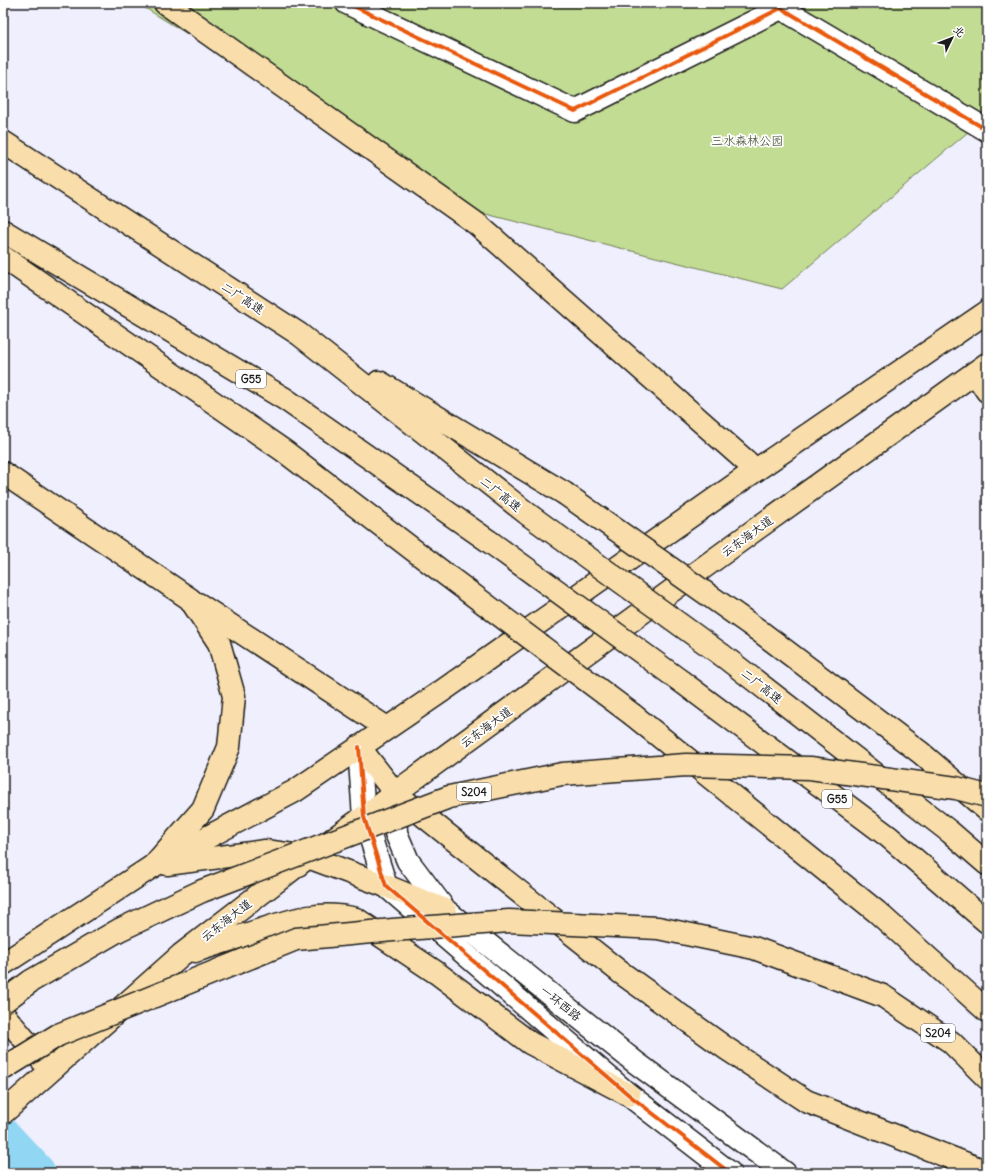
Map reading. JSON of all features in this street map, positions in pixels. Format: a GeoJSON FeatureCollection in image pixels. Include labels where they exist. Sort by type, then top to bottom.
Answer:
{"type":"FeatureCollection","features":[{"type":"Feature","properties":{"kind":"main road"},"geometry":{"type":"LineString","coordinates":[[165,3],[477,224],[756,470]]}},
{"type":"Feature","properties":{"kind":"main road","name":"二广高速"},"geometry":{"type":"LineString","coordinates":[[3,142],[299,334],[529,516],[722,655],[950,832],[987,864]]}},
{"type":"Feature","properties":{"kind":"main road","name":"G55"},"geometry":{"type":"LineString","coordinates":[[3,230],[285,399],[490,542],[682,682],[889,837],[987,922]]}},
{"type":"Feature","properties":{"kind":"main road"},"geometry":{"type":"LineString","coordinates":[[3,257],[284,451],[633,715],[877,912],[987,1011]]}},
{"type":"Feature","properties":{"kind":"main road"},"geometry":{"type":"LineString","coordinates":[[5,959],[154,866],[295,791],[442,691],[756,470],[987,312]]}},
{"type":"Feature","properties":{"kind":"main road"},"geometry":{"type":"LineString","coordinates":[[299,334],[564,494],[758,630],[921,753],[987,810]]}},
{"type":"Feature","properties":{"kind":"main road"},"geometry":{"type":"LineString","coordinates":[[981,369],[987,391]]}},
{"type":"Feature","properties":{"kind":"main road","name":"云东海大道"},"geometry":{"type":"LineString","coordinates":[[3,1113],[180,955],[308,856],[364,817],[746,537],[981,369]]}},
{"type":"Feature","properties":{"kind":"main road"},"geometry":{"type":"LineString","coordinates":[[3,473],[190,599],[387,728]]}},
{"type":"Feature","properties":{"kind":"main road"},"geometry":{"type":"LineString","coordinates":[[154,866],[203,809],[229,747],[234,696],[219,643],[190,599]]}},
{"type":"Feature","properties":{"kind":"main road"},"geometry":{"type":"LineString","coordinates":[[359,747],[395,793],[620,972],[727,1049],[806,1100],[862,1124],[987,1172]]}},
{"type":"Feature","properties":{"kind":"main road","name":"S204"},"geometry":{"type":"LineString","coordinates":[[3,1002],[31,981],[119,930],[202,891],[449,797],[562,774],[686,765],[810,768],[956,788],[987,796]]}},
{"type":"Feature","properties":{"kind":"main road"},"geometry":{"type":"LineString","coordinates":[[154,866],[265,851],[308,856],[445,910]]}},
{"type":"Feature","properties":{"kind":"main road"},"geometry":{"type":"LineString","coordinates":[[180,955],[295,919],[322,915],[343,916],[356,919],[437,973],[530,1043],[629,1095]]}},
{"type":"Feature","properties":{"kind":"main road","name":"S204"},"geometry":{"type":"LineString","coordinates":[[3,1069],[58,1034],[296,939],[509,921],[658,928],[754,948],[883,996],[951,1042],[987,1078]]}},
{"type":"Feature","properties":{"kind":"main road"},"geometry":{"type":"LineString","coordinates":[[3,1014],[51,1070]]}},
{"type":"Feature","properties":{"kind":"street"},"geometry":{"type":"LineString","coordinates":[[347,3],[575,111],[781,8],[987,130]]}},
{"type":"Feature","properties":{"kind":"street"},"geometry":{"type":"LineString","coordinates":[[359,747],[364,817],[386,886],[629,1095],[730,1173]]}},
{"type":"Feature","properties":{"kind":"street","name":"一环西路"},"geometry":{"type":"LineString","coordinates":[[395,793],[396,833],[408,861],[445,910],[635,1062],[785,1173]]}},
{"type":"Feature","properties":{"kind":"green space","name":"三水森林公园"},"geometry":{"type":"Polygon","coordinates":[[[137,3],[987,3],[987,116],[782,289],[474,211],[137,3]]]}},
{"type":"Feature","properties":{"kind":"water"},"geometry":{"type":"Polygon","coordinates":[[[50,1164],[58,1173],[41,1173],[50,1164]]]}},
{"type":"Feature","properties":{"kind":"waterway"},"geometry":{"type":"LineString","coordinates":[[3,1139],[35,1173]]}},
{"type":"Feature","properties":{"kind":"cycle path"},"geometry":{"type":"LineString","coordinates":[[347,3],[575,111],[781,8],[987,130]]}},
{"type":"Feature","properties":{"kind":"cycle path"},"geometry":{"type":"LineString","coordinates":[[359,747],[364,817],[386,886],[629,1095],[730,1173]]}}]}
